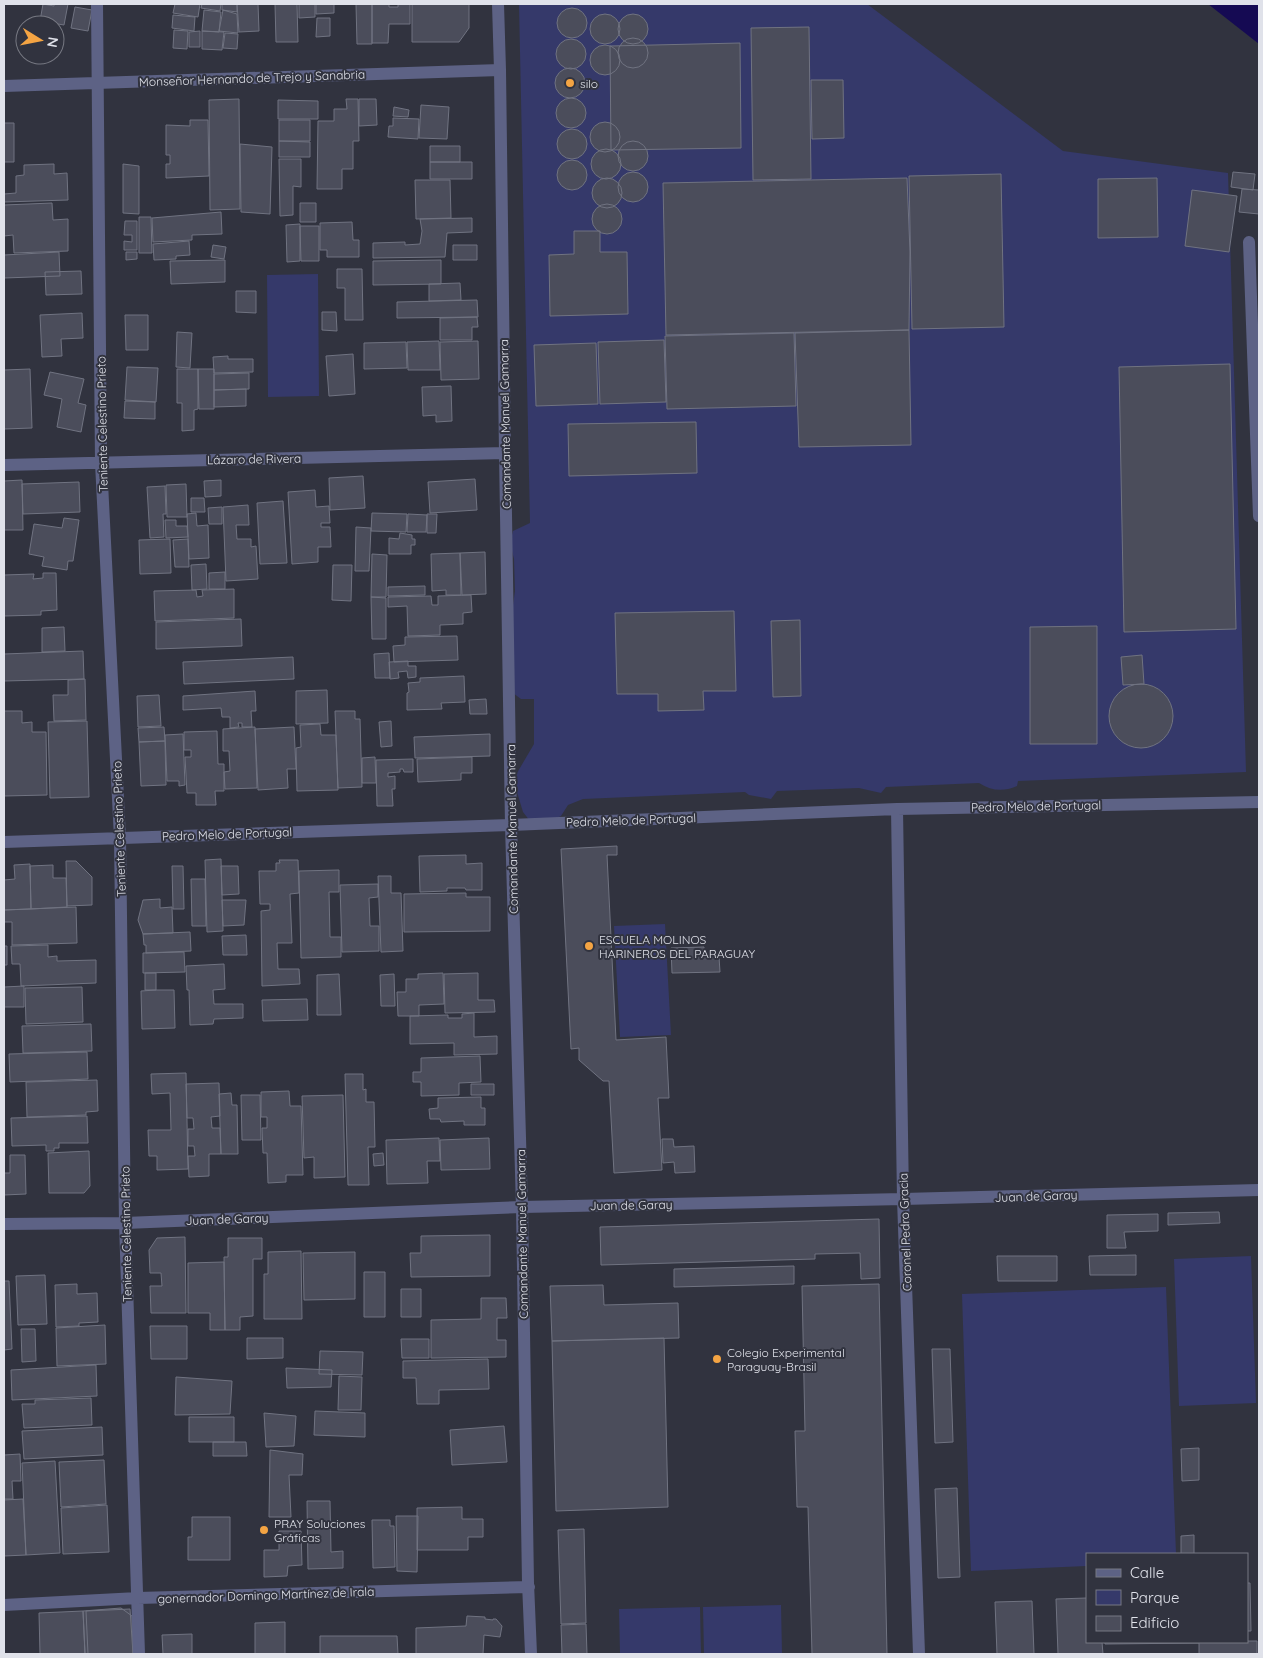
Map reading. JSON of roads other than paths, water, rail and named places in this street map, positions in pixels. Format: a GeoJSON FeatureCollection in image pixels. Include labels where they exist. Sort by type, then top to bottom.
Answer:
{"type":"FeatureCollection","features":[{"type":"Feature","properties":{"kind":"street","name":"Teniente Celestino Prieto"},"geometry":{"type":"LineString","coordinates":[[97,4],[101,463],[120,838],[125,1223],[139,1654]]}},
{"type":"Feature","properties":{"kind":"street","name":"Comandante Manuel Gamarra"},"geometry":{"type":"LineString","coordinates":[[498,4],[511,825],[532,1654]]}},
{"type":"Feature","properties":{"kind":"street","name":"Monseñor Hernando de Trejo y Sanabria"},"geometry":{"type":"LineString","coordinates":[[4,86],[500,70]]}},
{"type":"Feature","properties":{"kind":"street"},"geometry":{"type":"LineString","coordinates":[[1249,242],[1259,516]]}},
{"type":"Feature","properties":{"kind":"street","name":"Lázaro de Rivera"},"geometry":{"type":"LineString","coordinates":[[4,465],[505,453]]}},
{"type":"Feature","properties":{"kind":"street","name":"Pedro Melo de Portugal"},"geometry":{"type":"LineString","coordinates":[[4,842],[511,825],[897,809],[1259,802]]}},
{"type":"Feature","properties":{"kind":"street","name":"Coronel Pedro Gracia"},"geometry":{"type":"LineString","coordinates":[[897,809],[903,1200],[919,1654]]}},
{"type":"Feature","properties":{"kind":"street","name":"Juan de Garay"},"geometry":{"type":"LineString","coordinates":[[4,1224],[125,1223],[522,1206],[903,1200],[1259,1190]]}},
{"type":"Feature","properties":{"kind":"street","name":"gonernador Domingo Martínez de Irala"},"geometry":{"type":"LineString","coordinates":[[4,1605],[138,1598],[529,1587]]}},
{"type":"Feature","properties":{"kind":"place","name":"silo"},"geometry":{"type":"Point","coordinates":[570,83]}},
{"type":"Feature","properties":{"kind":"place","name":"ESCUELA MOLINOS HARINEROS DEL PARAGUAY"},"geometry":{"type":"Point","coordinates":[589,946]}},
{"type":"Feature","properties":{"kind":"place","name":"Colegio Experimental Paraguay-Brasil"},"geometry":{"type":"Point","coordinates":[717,1359]}},
{"type":"Feature","properties":{"kind":"place","name":"PRAY Soluciones Gráficas"},"geometry":{"type":"Point","coordinates":[264,1530]}}]}
